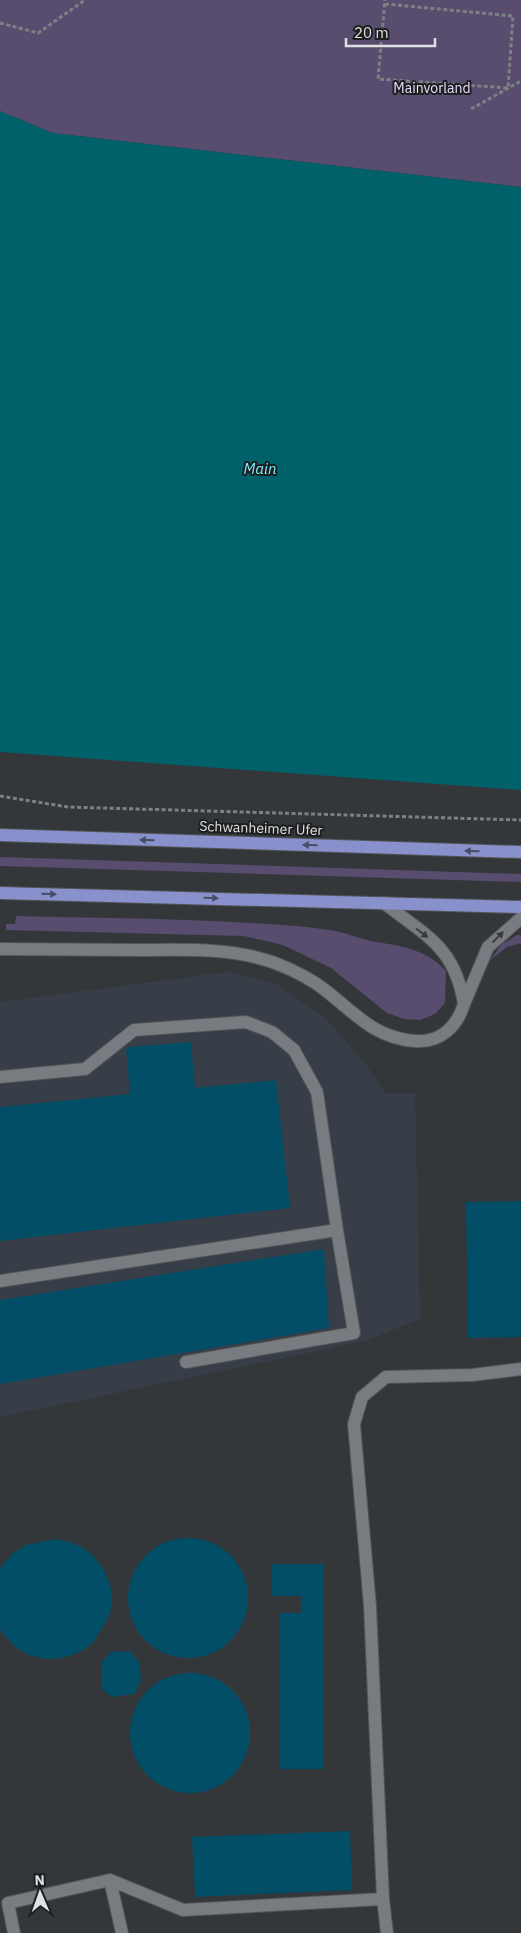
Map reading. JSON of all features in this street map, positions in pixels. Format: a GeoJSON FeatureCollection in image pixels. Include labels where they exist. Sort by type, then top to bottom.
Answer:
{"type":"FeatureCollection","features":[{"type":"Feature","properties":{"kind":"main road","name":"Schwanheimer Ufer"},"geometry":{"type":"LineString","coordinates":[[0,835],[521,852]]}},
{"type":"Feature","properties":{"kind":"main road"},"geometry":{"type":"LineString","coordinates":[[0,893],[521,907]]}},
{"type":"Feature","properties":{"kind":"lane"},"geometry":{"type":"LineString","coordinates":[[384,903],[434,941],[445,953],[461,981],[464,1004]]}},
{"type":"Feature","properties":{"kind":"lane"},"geometry":{"type":"LineString","coordinates":[[0,950],[182,950],[244,954],[300,973],[324,988],[372,1029],[390,1038],[433,1040],[444,1035],[456,1022],[488,947],[521,918]]}},
{"type":"Feature","properties":{"kind":"lane"},"geometry":{"type":"LineString","coordinates":[[0,1076],[85,1069],[134,1030],[246,1022],[272,1032],[294,1050],[317,1092],[354,1333],[186,1362]]}},
{"type":"Feature","properties":{"kind":"lane"},"geometry":{"type":"LineString","coordinates":[[0,1281],[337,1230]]}},
{"type":"Feature","properties":{"kind":"lane"},"geometry":{"type":"LineString","coordinates":[[387,1933],[383,1899],[370,1606],[354,1424],[362,1397],[386,1377],[472,1375],[521,1369]]}},
{"type":"Feature","properties":{"kind":"lane"},"geometry":{"type":"LineString","coordinates":[[14,1933],[8,1903],[110,1880],[184,1910],[383,1899]]}},
{"type":"Feature","properties":{"kind":"lane"},"geometry":{"type":"LineString","coordinates":[[110,1880],[122,1933]]}},
{"type":"Feature","properties":{"kind":"path"},"geometry":{"type":"LineString","coordinates":[[0,22],[38,32],[85,0]]}},
{"type":"Feature","properties":{"kind":"path"},"geometry":{"type":"LineString","coordinates":[[385,2],[513,16],[508,88],[378,79],[385,2]]}},
{"type":"Feature","properties":{"kind":"path"},"geometry":{"type":"LineString","coordinates":[[471,109],[521,82]]}},
{"type":"Feature","properties":{"kind":"path"},"geometry":{"type":"LineString","coordinates":[[0,796],[68,807],[521,820]]}},
{"type":"Feature","properties":{"kind":"shaded area"},"geometry":{"type":"Polygon","coordinates":[[[227,972],[277,984],[328,1021],[365,1063],[385,1093],[415,1093],[420,1319],[365,1341],[0,1417],[0,1002],[227,972]]]}},
{"type":"Feature","properties":{"kind":"green space","name":"Mainvorland"},"geometry":{"type":"Polygon","coordinates":[[[0,0],[521,0],[521,187],[52,133],[0,111],[0,0]]]}},
{"type":"Feature","properties":{"kind":"green space"},"geometry":{"type":"Polygon","coordinates":[[[0,857],[521,874],[521,882],[0,866],[0,857]]]}},
{"type":"Feature","properties":{"kind":"green space"},"geometry":{"type":"Polygon","coordinates":[[[16,916],[205,921],[294,926],[335,931],[366,940],[411,949],[429,957],[446,971],[445,1003],[435,1014],[420,1020],[404,1019],[387,1013],[331,968],[283,945],[244,936],[6,930],[6,924],[15,924],[16,916]]]}},
{"type":"Feature","properties":{"kind":"green space"},"geometry":{"type":"Polygon","coordinates":[[[517,935],[521,935],[521,943],[507,947],[490,960],[502,944],[517,935]]]}},
{"type":"Feature","properties":{"kind":"water","name":"Main"},"geometry":{"type":"Polygon","coordinates":[[[0,111],[52,133],[521,187],[521,790],[0,752],[0,111]]]}},
{"type":"Feature","properties":{"kind":"building"},"geometry":{"type":"Polygon","coordinates":[[[191,1042],[195,1088],[276,1080],[290,1208],[0,1241],[0,1107],[130,1094],[126,1047],[191,1042]]]}},
{"type":"Feature","properties":{"kind":"building"},"geometry":{"type":"Polygon","coordinates":[[[521,1201],[521,1337],[468,1338],[466,1202],[521,1201]]]}},
{"type":"Feature","properties":{"kind":"building"},"geometry":{"type":"Polygon","coordinates":[[[324,1249],[329,1328],[0,1384],[0,1300],[324,1249]]]}},
{"type":"Feature","properties":{"kind":"building"},"geometry":{"type":"Polygon","coordinates":[[[188,1538],[200,1539],[211,1543],[221,1548],[230,1556],[238,1565],[243,1575],[247,1586],[247,1610],[243,1621],[238,1631],[230,1640],[221,1648],[211,1653],[200,1657],[188,1658],[176,1657],[165,1653],[155,1648],[146,1640],[138,1631],[133,1621],[129,1610],[128,1598],[129,1586],[133,1575],[138,1565],[146,1556],[155,1548],[165,1543],[176,1539],[188,1538]]]}},
{"type":"Feature","properties":{"kind":"building"},"geometry":{"type":"Polygon","coordinates":[[[55,1539],[70,1542],[84,1548],[95,1558],[104,1570],[110,1584],[112,1599],[110,1614],[95,1640],[84,1650],[70,1656],[55,1659],[40,1658],[26,1654],[13,1645],[0,1630],[0,1569],[13,1553],[26,1545],[55,1539]]]}},
{"type":"Feature","properties":{"kind":"building"},"geometry":{"type":"Polygon","coordinates":[[[272,1564],[323,1564],[323,1769],[280,1769],[279,1613],[301,1613],[301,1596],[272,1596],[272,1564]]]}},
{"type":"Feature","properties":{"kind":"building"},"geometry":{"type":"Polygon","coordinates":[[[130,1651],[139,1662],[141,1681],[134,1694],[112,1697],[102,1689],[101,1663],[111,1652],[130,1651]]]}},
{"type":"Feature","properties":{"kind":"building"},"geometry":{"type":"Polygon","coordinates":[[[190,1673],[202,1674],[213,1678],[223,1683],[232,1691],[240,1700],[245,1710],[249,1721],[249,1745],[245,1756],[240,1766],[232,1775],[223,1783],[213,1788],[202,1792],[190,1793],[178,1792],[167,1788],[157,1783],[148,1775],[140,1766],[135,1756],[131,1745],[130,1733],[131,1721],[135,1710],[140,1700],[148,1691],[157,1683],[167,1678],[178,1674],[190,1673]]]}},
{"type":"Feature","properties":{"kind":"building"},"geometry":{"type":"Polygon","coordinates":[[[350,1831],[352,1890],[195,1897],[192,1837],[350,1831]]]}}]}
